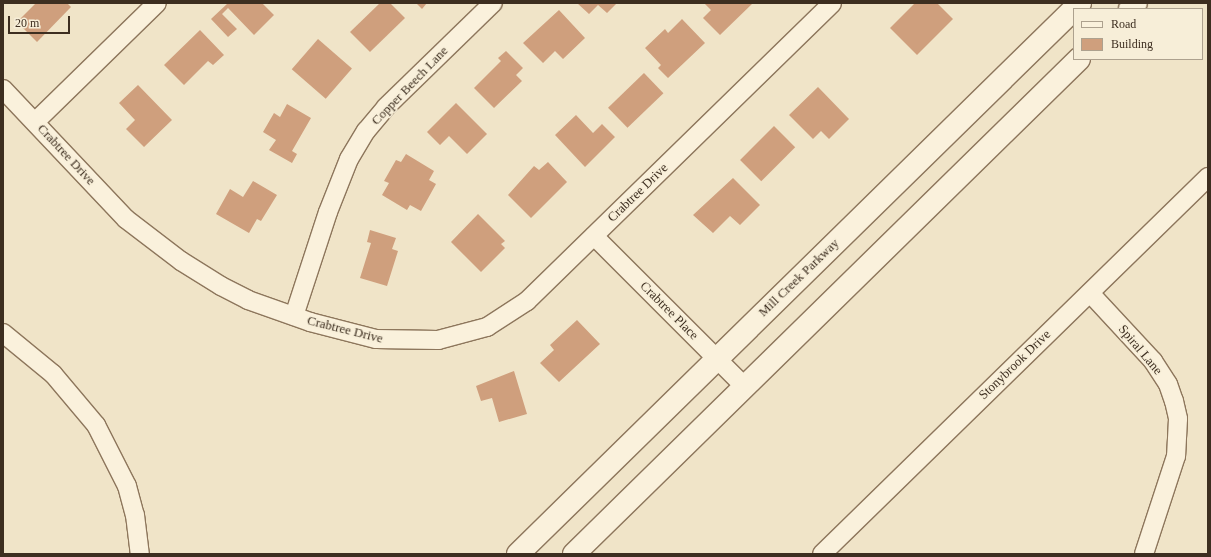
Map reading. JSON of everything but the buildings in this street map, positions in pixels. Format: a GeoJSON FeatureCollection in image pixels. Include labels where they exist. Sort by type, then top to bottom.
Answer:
{"type":"FeatureCollection","features":[{"type":"Feature","properties":{"kind":"main road","name":"Mill Creek Parkway"},"geometry":{"type":"LineString","coordinates":[[518,554],[1073,10]]}},
{"type":"Feature","properties":{"kind":"main road"},"geometry":{"type":"LineString","coordinates":[[574,554],[1078,60]]}},
{"type":"Feature","properties":{"kind":"street"},"geometry":{"type":"LineString","coordinates":[[35,122],[156,3]]}},
{"type":"Feature","properties":{"kind":"street","name":"Copper Beech Lane"},"geometry":{"type":"LineString","coordinates":[[294,316],[328,212],[349,159],[366,131],[386,107],[493,3]]}},
{"type":"Feature","properties":{"kind":"street","name":"Crabtree Drive"},"geometry":{"type":"LineString","coordinates":[[3,89],[126,219],[181,261],[248,300],[294,316],[376,339],[438,340],[465,335],[506,317],[527,301],[832,3]]}},
{"type":"Feature","properties":{"kind":"street","name":"Stonybrook Drive"},"geometry":{"type":"LineString","coordinates":[[822,554],[1208,176]]}},
{"type":"Feature","properties":{"kind":"street","name":"Crabtree Place"},"geometry":{"type":"LineString","coordinates":[[594,236],[744,386]]}},
{"type":"Feature","properties":{"kind":"street","name":"Spiral Lane"},"geometry":{"type":"LineString","coordinates":[[1090,293],[1153,360],[1168,384],[1174,401],[1179,438],[1176,456],[1144,554]]}},
{"type":"Feature","properties":{"kind":"street"},"geometry":{"type":"LineString","coordinates":[[3,333],[53,374],[96,425],[127,486],[135,515],[140,554]]}}]}
